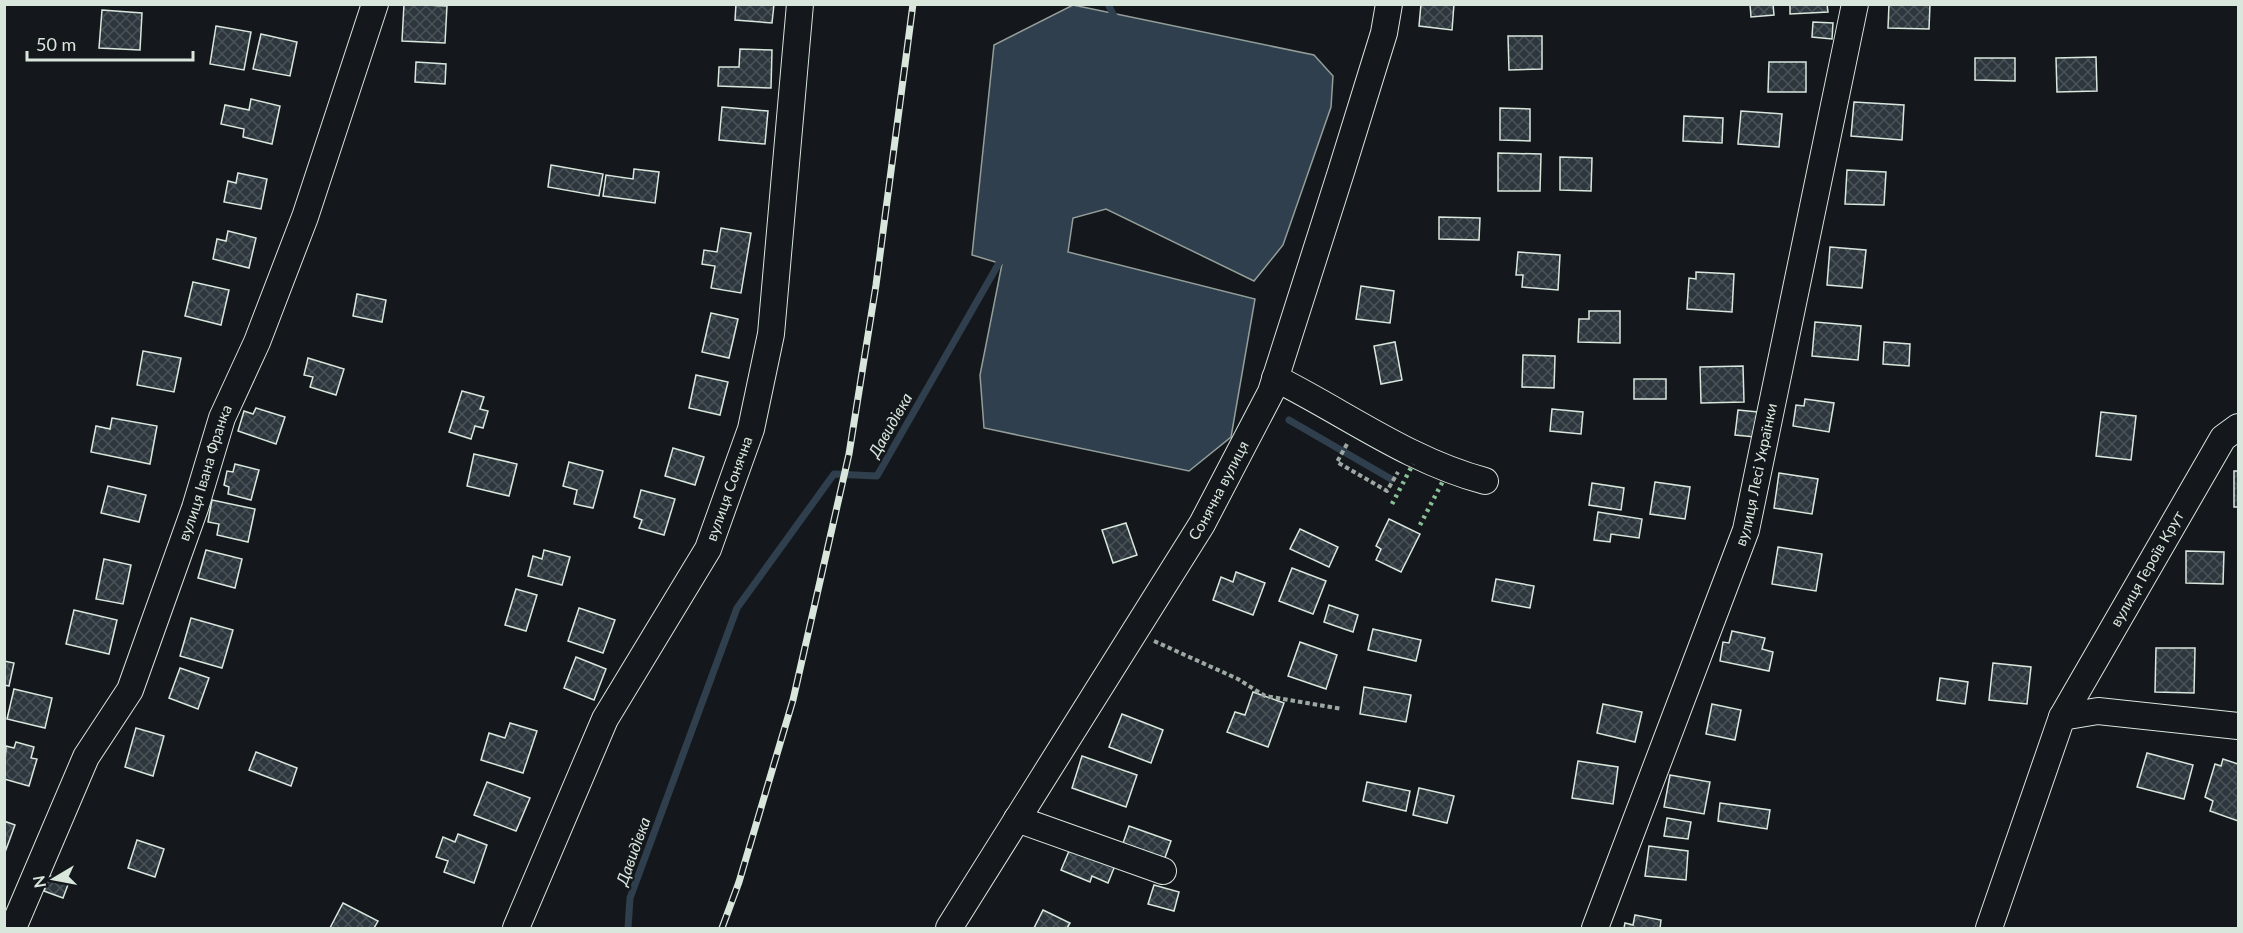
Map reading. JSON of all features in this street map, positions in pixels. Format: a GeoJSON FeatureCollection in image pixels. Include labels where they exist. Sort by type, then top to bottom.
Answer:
{"type":"FeatureCollection","features":[{"type":"Feature","properties":{"kind":"street","name":"вулиця Івана Франка"},"geometry":{"type":"LineString","coordinates":[[13,928],[86,756],[130,690],[195,508],[222,418],[256,342],[305,217],[375,4]]}},
{"type":"Feature","properties":{"kind":"street","name":"вулиця Сонячна"},"geometry":{"type":"LineString","coordinates":[[516,928],[605,719],[708,549],[751,429],[771,334],[800,4]]}},
{"type":"Feature","properties":{"kind":"street","name":"Сонячна вулиця"},"geometry":{"type":"LineString","coordinates":[[959,926],[1017,819],[1202,524],[1275,378],[1384,33],[1389,4]]}},
{"type":"Feature","properties":{"kind":"street","name":"вулиця Лесі Українки"},"geometry":{"type":"LineString","coordinates":[[1595,928],[1746,530],[1855,4]]}},
{"type":"Feature","properties":{"kind":"street"},"geometry":{"type":"LineString","coordinates":[[1275,378],[1422,460],[1451,472],[1485,481]]}},
{"type":"Feature","properties":{"kind":"street","name":"вулиця Героїв Крут"},"geometry":{"type":"LineString","coordinates":[[1989,928],[2062,717],[2223,438],[2238,427]]}},
{"type":"Feature","properties":{"kind":"street"},"geometry":{"type":"LineString","coordinates":[[2062,717],[2098,711],[2238,726]]}},
{"type":"Feature","properties":{"kind":"street"},"geometry":{"type":"LineString","coordinates":[[1017,819],[1163,871]]}},
{"type":"Feature","properties":{"kind":"path"},"geometry":{"type":"LineString","coordinates":[[1341,454],[1344,449]]}},
{"type":"Feature","properties":{"kind":"path"},"geometry":{"type":"LineString","coordinates":[[1134,633],[1186,654],[1265,696],[1342,709]]}},
{"type":"Feature","properties":{"kind":"water"},"geometry":{"type":"Polygon","coordinates":[[[1073,5],[1314,55],[1333,76],[1331,107],[1283,245],[1254,281],[1106,209],[1073,218],[1068,252],[1255,299],[1231,437],[1189,471],[984,428],[980,375],[1002,264],[972,255],[994,45],[1073,5]]]}},
{"type":"Feature","properties":{"kind":"building"},"geometry":{"type":"Polygon","coordinates":[[[404,4],[447,6],[445,43],[402,41],[404,4]]]}},
{"type":"Feature","properties":{"kind":"building"},"geometry":{"type":"Polygon","coordinates":[[[736,4],[774,4],[772,23],[735,20],[736,4]]]}},
{"type":"Feature","properties":{"kind":"building"},"geometry":{"type":"Polygon","coordinates":[[[1421,4],[1454,4],[1452,30],[1419,26],[1421,4]]]}},
{"type":"Feature","properties":{"kind":"building"},"geometry":{"type":"Polygon","coordinates":[[[1750,4],[1773,4],[1774,15],[1751,17],[1750,4]]]}},
{"type":"Feature","properties":{"kind":"building"},"geometry":{"type":"Polygon","coordinates":[[[1790,4],[1827,4],[1828,12],[1790,14],[1790,4]]]}},
{"type":"Feature","properties":{"kind":"building"},"geometry":{"type":"Polygon","coordinates":[[[1889,4],[1930,4],[1929,29],[1888,28],[1889,4]]]}},
{"type":"Feature","properties":{"kind":"building"},"geometry":{"type":"Polygon","coordinates":[[[102,10],[142,13],[140,50],[99,48],[102,10]]]}},
{"type":"Feature","properties":{"kind":"building"},"geometry":{"type":"Polygon","coordinates":[[[1813,22],[1833,23],[1832,39],[1812,37],[1813,22]]]}},
{"type":"Feature","properties":{"kind":"building"},"geometry":{"type":"Polygon","coordinates":[[[216,26],[251,32],[244,70],[210,64],[216,26]]]}},
{"type":"Feature","properties":{"kind":"building"},"geometry":{"type":"Polygon","coordinates":[[[261,34],[297,42],[290,76],[253,69],[261,34]]]}},
{"type":"Feature","properties":{"kind":"building"},"geometry":{"type":"Polygon","coordinates":[[[1508,36],[1542,36],[1542,69],[1509,70],[1508,36]]]}},
{"type":"Feature","properties":{"kind":"building"},"geometry":{"type":"Polygon","coordinates":[[[740,49],[772,50],[771,88],[718,86],[719,67],[739,67],[740,49]]]}},
{"type":"Feature","properties":{"kind":"building"},"geometry":{"type":"Polygon","coordinates":[[[2096,57],[2097,91],[2057,92],[2056,58],[2096,57]]]}},
{"type":"Feature","properties":{"kind":"building"},"geometry":{"type":"Polygon","coordinates":[[[1975,58],[2015,58],[2015,81],[1975,80],[1975,58]]]}},
{"type":"Feature","properties":{"kind":"building"},"geometry":{"type":"Polygon","coordinates":[[[416,62],[446,64],[445,84],[415,82],[416,62]]]}},
{"type":"Feature","properties":{"kind":"building"},"geometry":{"type":"Polygon","coordinates":[[[1769,62],[1806,62],[1806,92],[1768,92],[1769,62]]]}},
{"type":"Feature","properties":{"kind":"building"},"geometry":{"type":"Polygon","coordinates":[[[251,99],[280,106],[272,144],[243,137],[244,129],[221,124],[225,105],[249,110],[251,99]]]}},
{"type":"Feature","properties":{"kind":"building"},"geometry":{"type":"Polygon","coordinates":[[[1854,102],[1904,105],[1902,140],[1851,136],[1854,102]]]}},
{"type":"Feature","properties":{"kind":"building"},"geometry":{"type":"Polygon","coordinates":[[[722,107],[768,111],[765,144],[719,140],[722,107]]]}},
{"type":"Feature","properties":{"kind":"building"},"geometry":{"type":"Polygon","coordinates":[[[1500,108],[1530,109],[1530,141],[1500,140],[1500,108]]]}},
{"type":"Feature","properties":{"kind":"building"},"geometry":{"type":"Polygon","coordinates":[[[1741,111],[1782,114],[1779,147],[1738,144],[1741,111]]]}},
{"type":"Feature","properties":{"kind":"building"},"geometry":{"type":"Polygon","coordinates":[[[1684,116],[1723,118],[1722,143],[1683,141],[1684,116]]]}},
{"type":"Feature","properties":{"kind":"building"},"geometry":{"type":"Polygon","coordinates":[[[1498,153],[1541,154],[1540,191],[1498,191],[1498,153]]]}},
{"type":"Feature","properties":{"kind":"building"},"geometry":{"type":"Polygon","coordinates":[[[1560,157],[1592,158],[1591,191],[1560,190],[1560,157]]]}},
{"type":"Feature","properties":{"kind":"building"},"geometry":{"type":"Polygon","coordinates":[[[551,165],[603,174],[599,196],[548,187],[551,165]]]}},
{"type":"Feature","properties":{"kind":"building"},"geometry":{"type":"Polygon","coordinates":[[[634,169],[659,172],[655,203],[603,196],[606,175],[633,179],[634,169]]]}},
{"type":"Feature","properties":{"kind":"building"},"geometry":{"type":"Polygon","coordinates":[[[1847,170],[1886,172],[1884,205],[1845,204],[1847,170]]]}},
{"type":"Feature","properties":{"kind":"building"},"geometry":{"type":"Polygon","coordinates":[[[238,173],[267,179],[261,209],[224,202],[228,181],[236,183],[238,173]]]}},
{"type":"Feature","properties":{"kind":"building"},"geometry":{"type":"Polygon","coordinates":[[[1439,217],[1480,218],[1479,240],[1439,239],[1439,217]]]}},
{"type":"Feature","properties":{"kind":"building"},"geometry":{"type":"Polygon","coordinates":[[[721,228],[751,233],[741,293],[711,288],[715,266],[702,264],[704,250],[717,252],[721,228]]]}},
{"type":"Feature","properties":{"kind":"building"},"geometry":{"type":"Polygon","coordinates":[[[228,231],[256,238],[249,268],[213,259],[217,239],[226,241],[228,231]]]}},
{"type":"Feature","properties":{"kind":"building"},"geometry":{"type":"Polygon","coordinates":[[[1830,247],[1866,250],[1862,288],[1827,285],[1830,247]]]}},
{"type":"Feature","properties":{"kind":"building"},"geometry":{"type":"Polygon","coordinates":[[[1518,252],[1560,255],[1558,290],[1522,287],[1523,275],[1516,275],[1518,252]]]}},
{"type":"Feature","properties":{"kind":"building"},"geometry":{"type":"Polygon","coordinates":[[[1696,272],[1734,274],[1732,312],[1687,309],[1689,278],[1696,279],[1696,272]]]}},
{"type":"Feature","properties":{"kind":"building"},"geometry":{"type":"Polygon","coordinates":[[[193,282],[229,290],[221,325],[185,316],[193,282]]]}},
{"type":"Feature","properties":{"kind":"building"},"geometry":{"type":"Polygon","coordinates":[[[1361,286],[1394,291],[1390,323],[1356,319],[1361,286]]]}},
{"type":"Feature","properties":{"kind":"building"},"geometry":{"type":"Polygon","coordinates":[[[357,294],[386,300],[382,322],[353,316],[357,294]]]}},
{"type":"Feature","properties":{"kind":"building"},"geometry":{"type":"Polygon","coordinates":[[[1589,311],[1620,311],[1620,343],[1578,342],[1579,319],[1589,319],[1589,311]]]}},
{"type":"Feature","properties":{"kind":"building"},"geometry":{"type":"Polygon","coordinates":[[[711,313],[738,319],[729,358],[702,352],[711,313]]]}},
{"type":"Feature","properties":{"kind":"building"},"geometry":{"type":"Polygon","coordinates":[[[1815,322],[1861,326],[1858,360],[1812,356],[1815,322]]]}},
{"type":"Feature","properties":{"kind":"building"},"geometry":{"type":"Polygon","coordinates":[[[1395,342],[1402,380],[1381,384],[1374,346],[1395,342]]]}},
{"type":"Feature","properties":{"kind":"building"},"geometry":{"type":"Polygon","coordinates":[[[1884,342],[1910,344],[1909,366],[1883,364],[1884,342]]]}},
{"type":"Feature","properties":{"kind":"building"},"geometry":{"type":"Polygon","coordinates":[[[143,351],[181,358],[174,392],[137,385],[143,351]]]}},
{"type":"Feature","properties":{"kind":"building"},"geometry":{"type":"Polygon","coordinates":[[[1523,355],[1555,356],[1554,388],[1522,387],[1523,355]]]}},
{"type":"Feature","properties":{"kind":"building"},"geometry":{"type":"Polygon","coordinates":[[[308,358],[344,369],[336,395],[310,387],[313,377],[304,375],[308,358]]]}},
{"type":"Feature","properties":{"kind":"building"},"geometry":{"type":"Polygon","coordinates":[[[1743,366],[1744,402],[1701,403],[1700,367],[1743,366]]]}},
{"type":"Feature","properties":{"kind":"building"},"geometry":{"type":"Polygon","coordinates":[[[696,375],[728,382],[720,415],[689,408],[696,375]]]}},
{"type":"Feature","properties":{"kind":"building"},"geometry":{"type":"Polygon","coordinates":[[[1634,379],[1666,379],[1666,399],[1634,399],[1634,379]]]}},
{"type":"Feature","properties":{"kind":"building"},"geometry":{"type":"Polygon","coordinates":[[[462,391],[484,397],[480,409],[488,411],[483,428],[475,426],[471,439],[449,432],[462,391]]]}},
{"type":"Feature","properties":{"kind":"building"},"geometry":{"type":"Polygon","coordinates":[[[1805,399],[1834,403],[1829,432],[1793,426],[1796,405],[1804,406],[1805,399]]]}},
{"type":"Feature","properties":{"kind":"building"},"geometry":{"type":"Polygon","coordinates":[[[256,408],[285,417],[276,444],[238,431],[244,411],[253,414],[256,408]]]}},
{"type":"Feature","properties":{"kind":"building"},"geometry":{"type":"Polygon","coordinates":[[[1552,409],[1583,412],[1581,434],[1550,431],[1552,409]]]}},
{"type":"Feature","properties":{"kind":"building"},"geometry":{"type":"Polygon","coordinates":[[[1738,410],[1758,412],[1755,437],[1735,435],[1738,410]]]}},
{"type":"Feature","properties":{"kind":"building"},"geometry":{"type":"Polygon","coordinates":[[[2101,412],[2136,416],[2131,460],[2096,456],[2101,412]]]}},
{"type":"Feature","properties":{"kind":"building"},"geometry":{"type":"Polygon","coordinates":[[[112,418],[157,426],[150,464],[91,452],[96,426],[110,429],[112,418]]]}},
{"type":"Feature","properties":{"kind":"building"},"geometry":{"type":"Polygon","coordinates":[[[673,448],[704,457],[695,485],[665,476],[673,448]]]}},
{"type":"Feature","properties":{"kind":"building"},"geometry":{"type":"Polygon","coordinates":[[[474,454],[517,464],[509,496],[467,486],[474,454]]]}},
{"type":"Feature","properties":{"kind":"building"},"geometry":{"type":"Polygon","coordinates":[[[569,462],[603,471],[593,508],[574,504],[577,490],[563,486],[569,462]]]}},
{"type":"Feature","properties":{"kind":"building"},"geometry":{"type":"Polygon","coordinates":[[[235,464],[259,470],[251,500],[228,494],[229,487],[224,485],[227,471],[233,472],[235,464]]]}},
{"type":"Feature","properties":{"kind":"building"},"geometry":{"type":"Polygon","coordinates":[[[2234,471],[2238,471],[2238,507],[2234,507],[2234,471]]]}},
{"type":"Feature","properties":{"kind":"building"},"geometry":{"type":"Polygon","coordinates":[[[1779,473],[1818,479],[1812,514],[1774,508],[1779,473]]]}},
{"type":"Feature","properties":{"kind":"building"},"geometry":{"type":"Polygon","coordinates":[[[1655,482],[1690,487],[1685,519],[1650,514],[1655,482]]]}},
{"type":"Feature","properties":{"kind":"building"},"geometry":{"type":"Polygon","coordinates":[[[1592,483],[1624,488],[1621,510],[1589,505],[1592,483]]]}},
{"type":"Feature","properties":{"kind":"building"},"geometry":{"type":"Polygon","coordinates":[[[108,486],[146,495],[139,522],[101,513],[108,486]]]}},
{"type":"Feature","properties":{"kind":"building"},"geometry":{"type":"Polygon","coordinates":[[[641,490],[675,499],[664,535],[639,528],[642,520],[634,517],[641,490]]]}},
{"type":"Feature","properties":{"kind":"building"},"geometry":{"type":"Polygon","coordinates":[[[212,500],[255,509],[248,542],[217,535],[219,524],[208,522],[212,500]]]}},
{"type":"Feature","properties":{"kind":"building"},"geometry":{"type":"Polygon","coordinates":[[[1598,512],[1642,519],[1639,538],[1611,534],[1610,542],[1594,540],[1598,512]]]}},
{"type":"Feature","properties":{"kind":"building"},"geometry":{"type":"Polygon","coordinates":[[[1389,519],[1420,534],[1401,572],[1376,560],[1381,549],[1376,546],[1389,519]]]}},
{"type":"Feature","properties":{"kind":"building"},"geometry":{"type":"Polygon","coordinates":[[[1126,523],[1137,555],[1113,563],[1102,530],[1126,523]]]}},
{"type":"Feature","properties":{"kind":"building"},"geometry":{"type":"Polygon","coordinates":[[[1300,529],[1338,547],[1329,567],[1290,549],[1300,529]]]}},
{"type":"Feature","properties":{"kind":"building"},"geometry":{"type":"Polygon","coordinates":[[[1778,547],[1822,554],[1816,591],[1772,584],[1778,547]]]}},
{"type":"Feature","properties":{"kind":"building"},"geometry":{"type":"Polygon","coordinates":[[[206,550],[242,559],[235,588],[198,578],[206,550]]]}},
{"type":"Feature","properties":{"kind":"building"},"geometry":{"type":"Polygon","coordinates":[[[544,550],[570,557],[562,585],[528,576],[533,556],[542,559],[544,550]]]}},
{"type":"Feature","properties":{"kind":"building"},"geometry":{"type":"Polygon","coordinates":[[[2186,551],[2224,552],[2223,584],[2186,583],[2186,551]]]}},
{"type":"Feature","properties":{"kind":"building"},"geometry":{"type":"Polygon","coordinates":[[[104,559],[131,565],[123,604],[96,599],[104,559]]]}},
{"type":"Feature","properties":{"kind":"building"},"geometry":{"type":"Polygon","coordinates":[[[1292,568],[1326,581],[1313,614],[1279,601],[1292,568]]]}},
{"type":"Feature","properties":{"kind":"building"},"geometry":{"type":"Polygon","coordinates":[[[1236,572],[1265,583],[1253,615],[1213,600],[1221,577],[1233,582],[1236,572]]]}},
{"type":"Feature","properties":{"kind":"building"},"geometry":{"type":"Polygon","coordinates":[[[1496,579],[1534,586],[1530,608],[1492,601],[1496,579]]]}},
{"type":"Feature","properties":{"kind":"building"},"geometry":{"type":"Polygon","coordinates":[[[516,589],[537,595],[526,631],[505,625],[516,589]]]}},
{"type":"Feature","properties":{"kind":"building"},"geometry":{"type":"Polygon","coordinates":[[[1329,605],[1358,615],[1353,632],[1324,622],[1329,605]]]}},
{"type":"Feature","properties":{"kind":"building"},"geometry":{"type":"Polygon","coordinates":[[[579,608],[615,620],[603,653],[568,641],[579,608]]]}},
{"type":"Feature","properties":{"kind":"building"},"geometry":{"type":"Polygon","coordinates":[[[74,610],[117,620],[109,654],[66,644],[74,610]]]}},
{"type":"Feature","properties":{"kind":"building"},"geometry":{"type":"Polygon","coordinates":[[[191,618],[233,630],[222,668],[180,656],[191,618]]]}},
{"type":"Feature","properties":{"kind":"building"},"geometry":{"type":"Polygon","coordinates":[[[1373,629],[1421,640],[1416,661],[1368,650],[1373,629]]]}},
{"type":"Feature","properties":{"kind":"building"},"geometry":{"type":"Polygon","coordinates":[[[1732,631],[1765,638],[1762,649],[1773,652],[1769,671],[1720,661],[1723,642],[1729,643],[1732,631]]]}},
{"type":"Feature","properties":{"kind":"building"},"geometry":{"type":"Polygon","coordinates":[[[1300,642],[1337,655],[1326,689],[1288,676],[1300,642]]]}},
{"type":"Feature","properties":{"kind":"building"},"geometry":{"type":"Polygon","coordinates":[[[2156,648],[2195,648],[2194,693],[2155,692],[2156,648]]]}},
{"type":"Feature","properties":{"kind":"building"},"geometry":{"type":"Polygon","coordinates":[[[576,657],[606,669],[594,700],[564,688],[576,657]]]}},
{"type":"Feature","properties":{"kind":"building"},"geometry":{"type":"Polygon","coordinates":[[[4,661],[14,663],[9,686],[4,685],[4,661]]]}},
{"type":"Feature","properties":{"kind":"building"},"geometry":{"type":"Polygon","coordinates":[[[1993,663],[2031,667],[2027,704],[1989,700],[1993,663]]]}},
{"type":"Feature","properties":{"kind":"building"},"geometry":{"type":"Polygon","coordinates":[[[180,668],[209,678],[198,709],[169,698],[180,668]]]}},
{"type":"Feature","properties":{"kind":"building"},"geometry":{"type":"Polygon","coordinates":[[[1940,678],[1968,682],[1965,704],[1937,700],[1940,678]]]}},
{"type":"Feature","properties":{"kind":"building"},"geometry":{"type":"Polygon","coordinates":[[[1364,687],[1411,695],[1406,722],[1360,714],[1364,687]]]}},
{"type":"Feature","properties":{"kind":"building"},"geometry":{"type":"Polygon","coordinates":[[[14,689],[52,698],[45,728],[7,719],[14,689]]]}},
{"type":"Feature","properties":{"kind":"building"},"geometry":{"type":"Polygon","coordinates":[[[1253,692],[1284,703],[1268,747],[1227,732],[1235,712],[1245,715],[1253,692]]]}},
{"type":"Feature","properties":{"kind":"building"},"geometry":{"type":"Polygon","coordinates":[[[1603,704],[1642,712],[1635,742],[1597,733],[1603,704]]]}},
{"type":"Feature","properties":{"kind":"building"},"geometry":{"type":"Polygon","coordinates":[[[1712,704],[1741,710],[1735,740],[1706,734],[1712,704]]]}},
{"type":"Feature","properties":{"kind":"building"},"geometry":{"type":"Polygon","coordinates":[[[1122,714],[1163,730],[1151,763],[1109,747],[1122,714]]]}},
{"type":"Feature","properties":{"kind":"building"},"geometry":{"type":"Polygon","coordinates":[[[510,723],[537,731],[523,773],[481,760],[489,733],[505,738],[510,723]]]}},
{"type":"Feature","properties":{"kind":"building"},"geometry":{"type":"Polygon","coordinates":[[[136,728],[164,736],[153,776],[125,767],[136,728]]]}},
{"type":"Feature","properties":{"kind":"building"},"geometry":{"type":"Polygon","coordinates":[[[16,742],[34,747],[31,758],[37,759],[29,786],[4,779],[6,746],[14,748],[16,742]]]}},
{"type":"Feature","properties":{"kind":"building"},"geometry":{"type":"Polygon","coordinates":[[[256,752],[297,768],[291,786],[249,770],[256,752]]]}},
{"type":"Feature","properties":{"kind":"building"},"geometry":{"type":"Polygon","coordinates":[[[2147,753],[2193,765],[2184,799],[2137,787],[2147,753]]]}},
{"type":"Feature","properties":{"kind":"building"},"geometry":{"type":"Polygon","coordinates":[[[1082,756],[1137,775],[1126,807],[1072,788],[1082,756]]]}},
{"type":"Feature","properties":{"kind":"building"},"geometry":{"type":"Polygon","coordinates":[[[2223,759],[2238,764],[2238,821],[2210,811],[2213,801],[2205,797],[2215,764],[2221,766],[2223,759]]]}},
{"type":"Feature","properties":{"kind":"building"},"geometry":{"type":"Polygon","coordinates":[[[1578,761],[1618,767],[1613,804],[1572,798],[1578,761]]]}},
{"type":"Feature","properties":{"kind":"building"},"geometry":{"type":"Polygon","coordinates":[[[1670,775],[1710,782],[1704,814],[1664,807],[1670,775]]]}},
{"type":"Feature","properties":{"kind":"building"},"geometry":{"type":"Polygon","coordinates":[[[487,782],[530,798],[516,831],[474,815],[487,782]]]}},
{"type":"Feature","properties":{"kind":"building"},"geometry":{"type":"Polygon","coordinates":[[[1367,782],[1410,791],[1406,811],[1363,801],[1367,782]]]}},
{"type":"Feature","properties":{"kind":"building"},"geometry":{"type":"Polygon","coordinates":[[[1419,788],[1454,796],[1447,823],[1413,815],[1419,788]]]}},
{"type":"Feature","properties":{"kind":"building"},"geometry":{"type":"Polygon","coordinates":[[[1720,803],[1770,810],[1767,829],[1718,821],[1720,803]]]}},
{"type":"Feature","properties":{"kind":"building"},"geometry":{"type":"Polygon","coordinates":[[[1667,818],[1691,822],[1688,839],[1664,836],[1667,818]]]}},
{"type":"Feature","properties":{"kind":"building"},"geometry":{"type":"Polygon","coordinates":[[[4,821],[15,825],[4,855],[4,821]]]}},
{"type":"Feature","properties":{"kind":"building"},"geometry":{"type":"Polygon","coordinates":[[[1129,826],[1171,841],[1163,863],[1121,849],[1129,826]]]}},
{"type":"Feature","properties":{"kind":"building"},"geometry":{"type":"Polygon","coordinates":[[[458,834],[487,845],[474,883],[444,872],[448,861],[436,857],[443,837],[455,842],[458,834]]]}},
{"type":"Feature","properties":{"kind":"building"},"geometry":{"type":"Polygon","coordinates":[[[137,840],[164,849],[155,877],[128,868],[137,840]]]}},
{"type":"Feature","properties":{"kind":"building"},"geometry":{"type":"Polygon","coordinates":[[[1072,844],[1116,863],[1108,883],[1092,876],[1090,882],[1061,870],[1072,844]]]}},
{"type":"Feature","properties":{"kind":"building"},"geometry":{"type":"Polygon","coordinates":[[[1649,846],[1688,851],[1686,880],[1645,876],[1649,846]]]}},
{"type":"Feature","properties":{"kind":"building"},"geometry":{"type":"Polygon","coordinates":[[[50,876],[69,882],[63,898],[44,891],[50,876]]]}},
{"type":"Feature","properties":{"kind":"building"},"geometry":{"type":"Polygon","coordinates":[[[1154,885],[1179,892],[1174,911],[1148,904],[1154,885]]]}},
{"type":"Feature","properties":{"kind":"building"},"geometry":{"type":"Polygon","coordinates":[[[343,903],[378,921],[374,928],[330,928],[343,903]]]}},
{"type":"Feature","properties":{"kind":"building"},"geometry":{"type":"Polygon","coordinates":[[[1043,910],[1070,923],[1067,928],[1034,928],[1043,910]]]}},
{"type":"Feature","properties":{"kind":"building"},"geometry":{"type":"Polygon","coordinates":[[[1635,915],[1661,920],[1660,928],[1624,928],[1625,923],[1633,925],[1635,915]]]}},
{"type":"Feature","properties":{"kind":"waterway","name":"Давидівка"},"geometry":{"type":"LineString","coordinates":[[1108,4],[1116,20]]}},
{"type":"Feature","properties":{"kind":"waterway","name":"Давидівка"},"geometry":{"type":"LineString","coordinates":[[628,928],[630,898],[737,608],[834,474],[877,476],[1003,256]]}},
{"type":"Feature","properties":{"kind":"waterway"},"geometry":{"type":"LineString","coordinates":[[1289,420],[1391,479]]}},
{"type":"Feature","properties":{"kind":"railway"},"geometry":{"type":"LineString","coordinates":[[722,928],[739,882],[793,700],[849,454],[876,285],[913,4]]}},
{"type":"Feature","properties":{"kind":"hedge"},"geometry":{"type":"LineString","coordinates":[[1392,504],[1413,464]]}},
{"type":"Feature","properties":{"kind":"hedge"},"geometry":{"type":"LineString","coordinates":[[1420,525],[1444,479]]}}]}
